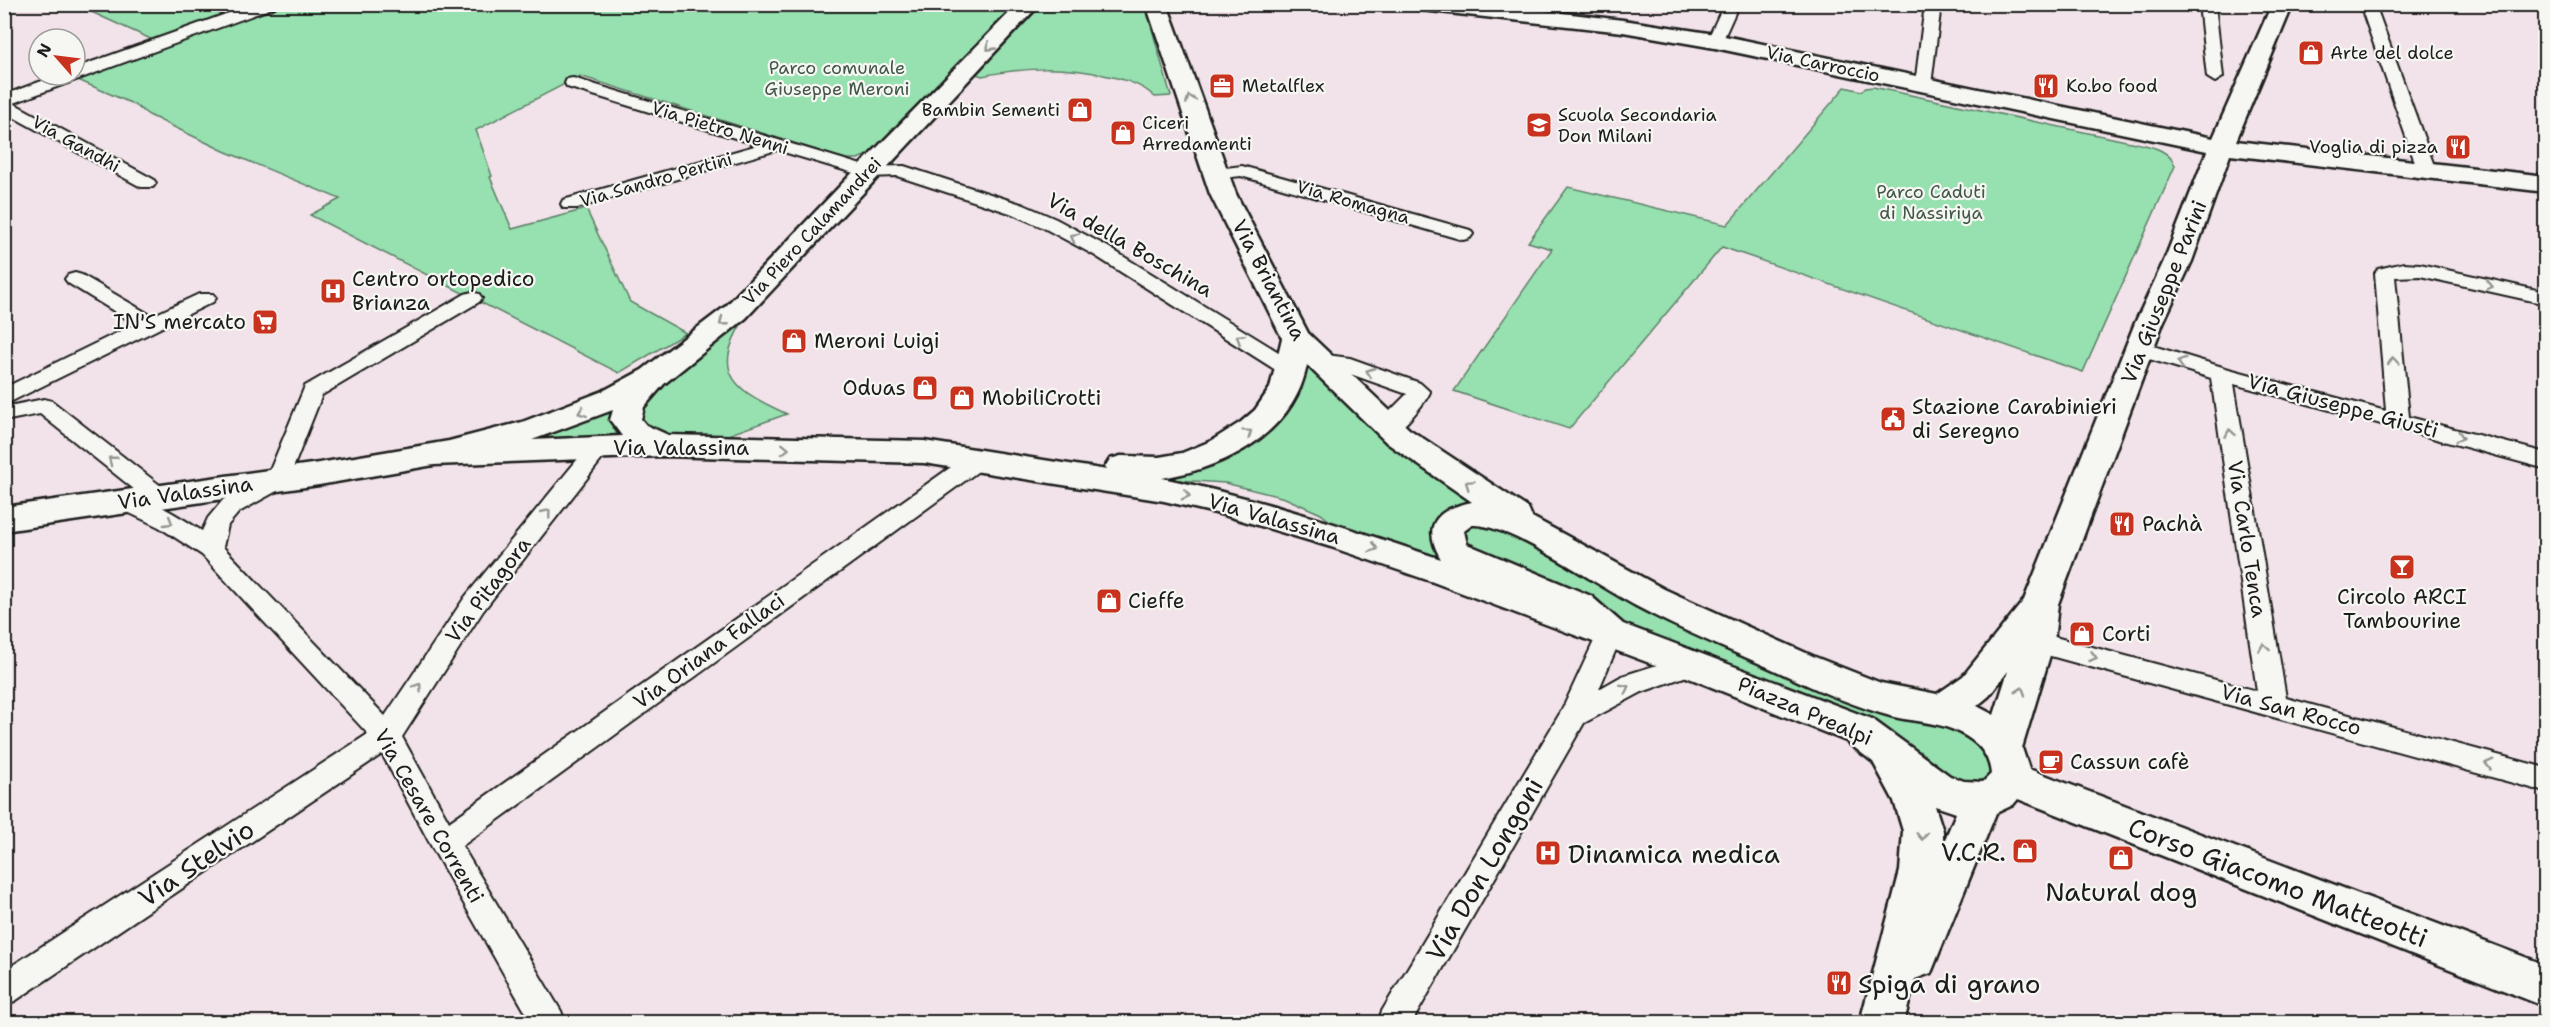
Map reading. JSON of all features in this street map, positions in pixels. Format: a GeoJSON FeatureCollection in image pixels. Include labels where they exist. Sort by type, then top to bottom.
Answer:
{"type":"FeatureCollection","features":[{"type":"Feature","properties":{"kind":"main road","name":"Via Piero Calamandrei"},"geometry":{"type":"LineString","coordinates":[[663,446],[635,432],[626,420],[630,405],[653,377],[736,312],[867,172],[1030,4]]}},
{"type":"Feature","properties":{"kind":"main road","name":"Via Briantina"},"geometry":{"type":"LineString","coordinates":[[1156,4],[1215,174],[1296,338]]}},
{"type":"Feature","properties":{"kind":"main road","name":"Via Carroccio"},"geometry":{"type":"LineString","coordinates":[[1421,4],[1623,26],[1715,41],[2221,147],[2546,184]]}},
{"type":"Feature","properties":{"kind":"main road","name":"Via Giuseppe Parini"},"geometry":{"type":"LineString","coordinates":[[1890,1023],[1998,775],[2036,642],[2040,604],[2149,323],[2178,261],[2221,147],[2283,4]]}},
{"type":"Feature","properties":{"kind":"main road","name":"Via Valassina"},"geometry":{"type":"LineString","coordinates":[[437,455],[663,446],[924,452],[1150,469],[1172,466],[1202,457],[1227,446],[1256,427],[1272,410],[1285,388],[1304,365],[1296,338]]}},
{"type":"Feature","properties":{"kind":"main road","name":"Via Briantina"},"geometry":{"type":"LineString","coordinates":[[1304,365],[1387,427],[1514,514],[1532,532]]}},
{"type":"Feature","properties":{"kind":"main road","name":"Via Valassina"},"geometry":{"type":"LineString","coordinates":[[4,519],[277,481],[437,455],[545,426],[622,396],[653,377]]}},
{"type":"Feature","properties":{"kind":"main road","name":"Via Valassina"},"geometry":{"type":"LineString","coordinates":[[924,452],[1110,480],[1224,504],[1363,545],[1610,633]]}},
{"type":"Feature","properties":{"kind":"main road","name":"Piazza Prealpi"},"geometry":{"type":"LineString","coordinates":[[1479,513],[1510,522],[1532,532],[1659,603],[1838,683],[1880,699],[1945,709],[1970,720],[1988,731],[1998,775],[1951,794],[1930,785],[1882,745],[1859,730],[1610,633],[1580,605],[1455,553],[1447,536],[1449,527],[1456,519],[1479,513]]}},
{"type":"Feature","properties":{"kind":"main road","name":"Via Giuseppe Parini"},"geometry":{"type":"LineString","coordinates":[[1945,709],[1976,686],[2040,604]]}},
{"type":"Feature","properties":{"kind":"main road"},"geometry":{"type":"LineString","coordinates":[[1882,745],[1913,798],[1923,831],[1921,871],[1882,1023]]}},
{"type":"Feature","properties":{"kind":"main road","name":"Corso Giacomo Matteotti"},"geometry":{"type":"LineString","coordinates":[[1998,775],[2546,986]]}},
{"type":"Feature","properties":{"kind":"street"},"geometry":{"type":"LineString","coordinates":[[87,70],[270,4]]}},
{"type":"Feature","properties":{"kind":"street"},"geometry":{"type":"LineString","coordinates":[[1715,41],[1732,4]]}},
{"type":"Feature","properties":{"kind":"street"},"geometry":{"type":"LineString","coordinates":[[1923,85],[1933,4]]}},
{"type":"Feature","properties":{"kind":"street"},"geometry":{"type":"LineString","coordinates":[[2207,4],[2215,77]]}},
{"type":"Feature","properties":{"kind":"street"},"geometry":{"type":"LineString","coordinates":[[2352,4],[2368,7],[2427,171]]}},
{"type":"Feature","properties":{"kind":"street","name":"Via Pietro Nenni"},"geometry":{"type":"LineString","coordinates":[[573,83],[867,172]]}},
{"type":"Feature","properties":{"kind":"street"},"geometry":{"type":"LineString","coordinates":[[4,103],[44,87]]}},
{"type":"Feature","properties":{"kind":"street","name":"Via Gandhi"},"geometry":{"type":"LineString","coordinates":[[4,103],[147,183]]}},
{"type":"Feature","properties":{"kind":"street","name":"Via Sandro Pertini"},"geometry":{"type":"LineString","coordinates":[[570,204],[776,145]]}},
{"type":"Feature","properties":{"kind":"street","name":"Via della Boschina"},"geometry":{"type":"LineString","coordinates":[[867,172],[898,170],[1017,209],[1101,251],[1304,365]]}},
{"type":"Feature","properties":{"kind":"street","name":"Via Romagna"},"geometry":{"type":"LineString","coordinates":[[1215,174],[1242,171],[1463,234]]}},
{"type":"Feature","properties":{"kind":"street"},"geometry":{"type":"LineString","coordinates":[[2398,420],[2385,273],[2404,269],[2420,270],[2546,298]]}},
{"type":"Feature","properties":{"kind":"street"},"geometry":{"type":"LineString","coordinates":[[75,279],[151,325]]}},
{"type":"Feature","properties":{"kind":"street"},"geometry":{"type":"LineString","coordinates":[[12,394],[206,298]]}},
{"type":"Feature","properties":{"kind":"street"},"geometry":{"type":"LineString","coordinates":[[211,549],[210,534],[216,520],[228,507],[277,481],[313,391],[472,298]]}},
{"type":"Feature","properties":{"kind":"street","name":"Via Giuseppe Giusti"},"geometry":{"type":"LineString","coordinates":[[2140,349],[2221,374],[2546,461]]}},
{"type":"Feature","properties":{"kind":"street"},"geometry":{"type":"LineString","coordinates":[[1304,365],[1342,363],[1412,387],[1419,392],[1417,397],[1387,427]]}},
{"type":"Feature","properties":{"kind":"street","name":"Via Carlo Tenca"},"geometry":{"type":"LineString","coordinates":[[2221,374],[2273,705]]}},
{"type":"Feature","properties":{"kind":"street"},"geometry":{"type":"LineString","coordinates":[[4,414],[44,406],[159,496]]}},
{"type":"Feature","properties":{"kind":"street","name":"Via Pitagora"},"geometry":{"type":"LineString","coordinates":[[387,736],[474,604],[598,449]]}},
{"type":"Feature","properties":{"kind":"street","name":"Via Oriana Fallaci"},"geometry":{"type":"LineString","coordinates":[[444,842],[976,461]]}},
{"type":"Feature","properties":{"kind":"street","name":"Via Cesare Correnti"},"geometry":{"type":"LineString","coordinates":[[125,501],[168,521],[211,549],[387,736],[444,842],[549,1023]]}},
{"type":"Feature","properties":{"kind":"street","name":"Via Don Longoni"},"geometry":{"type":"LineString","coordinates":[[1394,1023],[1574,715],[1610,633]]}},
{"type":"Feature","properties":{"kind":"street","name":"Via San Rocco"},"geometry":{"type":"LineString","coordinates":[[2036,642],[2546,780]]}},
{"type":"Feature","properties":{"kind":"street"},"geometry":{"type":"LineString","coordinates":[[1574,715],[1632,684],[1692,664]]}},
{"type":"Feature","properties":{"kind":"street","name":"Via Stelvio"},"geometry":{"type":"LineString","coordinates":[[4,990],[387,736]]}},
{"type":"Feature","properties":{"kind":"green space","name":"Parco comunale Giuseppe Meroni"},"geometry":{"type":"Polygon","coordinates":[[[76,5],[1015,5],[869,154],[858,159],[845,159],[580,76],[476,130],[492,176],[490,177],[512,229],[586,209],[630,302],[686,333],[619,373],[310,215],[340,199],[224,151],[149,115],[133,104],[87,84],[87,76],[164,45],[76,5]]]}},
{"type":"Feature","properties":{"kind":"green space"},"geometry":{"type":"Polygon","coordinates":[[[1042,5],[1145,5],[1171,96],[1155,97],[1127,81],[1061,69],[1030,69],[982,76],[976,74],[1042,5]]]}},
{"type":"Feature","properties":{"kind":"green space","name":"Parco Caduti di Nassiriya"},"geometry":{"type":"Polygon","coordinates":[[[1845,87],[1861,91],[1873,87],[2140,144],[2156,148],[2173,161],[2175,166],[2083,372],[1722,247],[1569,429],[1454,391],[1552,249],[1528,242],[1568,187],[1727,225],[1845,87]]]}},
{"type":"Feature","properties":{"kind":"green space"},"geometry":{"type":"Polygon","coordinates":[[[743,321],[733,340],[729,356],[729,369],[734,380],[755,398],[787,414],[725,436],[665,434],[646,425],[640,416],[640,407],[654,389],[743,321]]]}},
{"type":"Feature","properties":{"kind":"green space"},"geometry":{"type":"Polygon","coordinates":[[[1303,357],[1363,417],[1407,452],[1476,501],[1443,561],[1342,531],[1321,514],[1285,498],[1225,483],[1162,479],[1170,475],[1198,471],[1215,464],[1253,443],[1271,429],[1286,413],[1297,395],[1303,377],[1303,357]]]}},
{"type":"Feature","properties":{"kind":"green space"},"geometry":{"type":"Polygon","coordinates":[[[622,400],[616,411],[613,425],[620,441],[501,446],[622,400]]]}},
{"type":"Feature","properties":{"kind":"green space"},"geometry":{"type":"Polygon","coordinates":[[[1480,520],[1966,726],[1999,774],[1977,790],[1649,640],[1599,606],[1471,554],[1458,529],[1480,520]]]}},
{"type":"Feature","properties":{"kind":"place","name":"Arte del dolce"},"geometry":{"type":"Point","coordinates":[2311,53]}},
{"type":"Feature","properties":{"kind":"place","name":"Metalflex"},"geometry":{"type":"Point","coordinates":[1222,86]}},
{"type":"Feature","properties":{"kind":"place","name":"Ko.bo food"},"geometry":{"type":"Point","coordinates":[2046,86]}},
{"type":"Feature","properties":{"kind":"place","name":"Bambin Sementi"},"geometry":{"type":"Point","coordinates":[1080,110]}},
{"type":"Feature","properties":{"kind":"place","name":"Scuola Secondaria Don Milani"},"geometry":{"type":"Point","coordinates":[1539,125]}},
{"type":"Feature","properties":{"kind":"place","name":"Ciceri Arredamenti"},"geometry":{"type":"Point","coordinates":[1123,133]}},
{"type":"Feature","properties":{"kind":"place","name":"Voglia di pizza"},"geometry":{"type":"Point","coordinates":[2458,147]}},
{"type":"Feature","properties":{"kind":"place","name":"Centro ortopedico Brianza"},"geometry":{"type":"Point","coordinates":[333,291]}},
{"type":"Feature","properties":{"kind":"place","name":"IN'S mercato"},"geometry":{"type":"Point","coordinates":[265,322]}},
{"type":"Feature","properties":{"kind":"place","name":"Meroni Luigi"},"geometry":{"type":"Point","coordinates":[794,341]}},
{"type":"Feature","properties":{"kind":"place","name":"Oduas"},"geometry":{"type":"Point","coordinates":[925,388]}},
{"type":"Feature","properties":{"kind":"place","name":"MobiliCrotti"},"geometry":{"type":"Point","coordinates":[962,398]}},
{"type":"Feature","properties":{"kind":"place","name":"Stazione Carabinieri di Seregno"},"geometry":{"type":"Point","coordinates":[1893,419]}},
{"type":"Feature","properties":{"kind":"place","name":"Pachà"},"geometry":{"type":"Point","coordinates":[2122,524]}},
{"type":"Feature","properties":{"kind":"place","name":"Circolo ARCI Tambourine"},"geometry":{"type":"Point","coordinates":[2402,567]}},
{"type":"Feature","properties":{"kind":"place","name":"Cieffe"},"geometry":{"type":"Point","coordinates":[1109,601]}},
{"type":"Feature","properties":{"kind":"place","name":"Corti"},"geometry":{"type":"Point","coordinates":[2082,634]}},
{"type":"Feature","properties":{"kind":"place","name":"Cassun cafè"},"geometry":{"type":"Point","coordinates":[2051,762]}},
{"type":"Feature","properties":{"kind":"place","name":"V.C.R."},"geometry":{"type":"Point","coordinates":[2025,851]}},
{"type":"Feature","properties":{"kind":"place","name":"Dinamica medica"},"geometry":{"type":"Point","coordinates":[1548,853]}},
{"type":"Feature","properties":{"kind":"place","name":"Natural dog"},"geometry":{"type":"Point","coordinates":[2121,858]}},
{"type":"Feature","properties":{"kind":"place","name":"Spiga di grano"},"geometry":{"type":"Point","coordinates":[1839,983]}}]}
